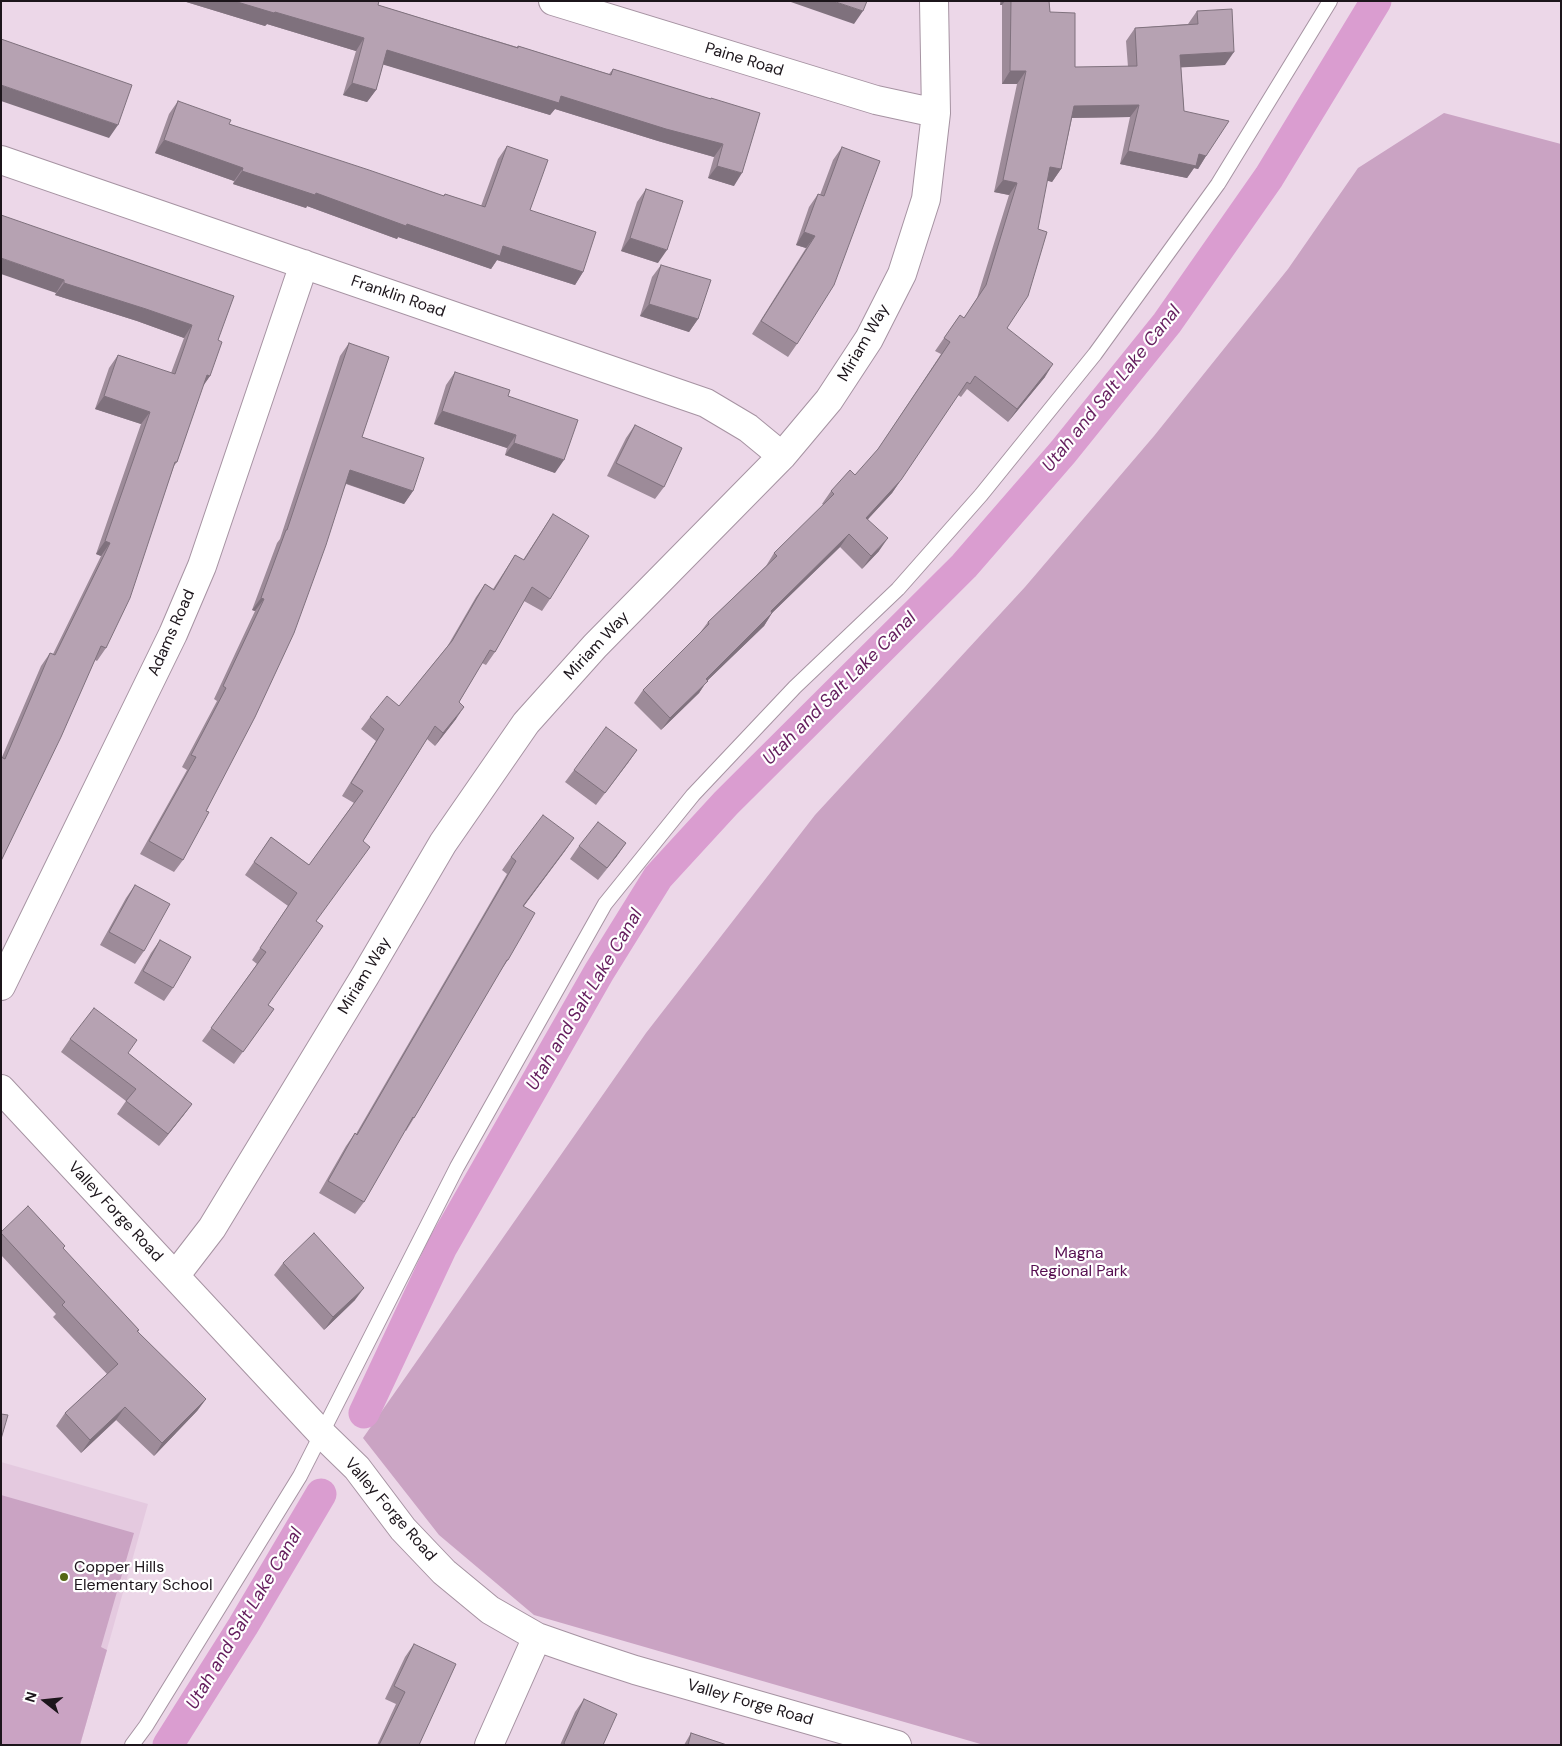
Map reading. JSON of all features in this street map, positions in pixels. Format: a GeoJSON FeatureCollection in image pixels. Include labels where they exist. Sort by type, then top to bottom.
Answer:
{"type":"FeatureCollection","features":[{"type":"Feature","properties":{"kind":"street","name":"Paine Road"},"geometry":{"type":"LineString","coordinates":[[553,1],[876,100],[936,113]]}},
{"type":"Feature","properties":{"kind":"street","name":"Miriam Way"},"geometry":{"type":"LineString","coordinates":[[174,1276],[212,1228],[365,976],[443,843],[526,722],[595,646],[782,456],[834,392],[869,339],[902,274],[926,199],[936,113],[934,1]]}},
{"type":"Feature","properties":{"kind":"street","name":"Franklin Road"},"geometry":{"type":"LineString","coordinates":[[1,160],[706,403],[748,428],[782,456]]}},
{"type":"Feature","properties":{"kind":"street","name":"Adams Road"},"geometry":{"type":"LineString","coordinates":[[1,986],[173,634],[202,566],[304,264]]}},
{"type":"Feature","properties":{"kind":"street","name":"Valley Forge Road"},"geometry":{"type":"LineString","coordinates":[[1,1089],[322,1434],[357,1468],[402,1529],[444,1572],[490,1610],[537,1637],[828,1735],[897,1745]]}},
{"type":"Feature","properties":{"kind":"street"},"geometry":{"type":"LineString","coordinates":[[489,1745],[537,1637]]}},
{"type":"Feature","properties":{"kind":"lane"},"geometry":{"type":"LineString","coordinates":[[132,1745],[146,1726],[300,1476],[456,1167],[605,904],[693,795],[795,687],[904,582],[981,495],[1095,354],[1218,184],[1330,1]]}},
{"type":"Feature","properties":{"kind":"shaded area","name":"Copper Hills Elementary School"},"geometry":{"type":"Polygon","coordinates":[[[1,1462],[148,1504],[80,1745],[1,1745],[1,1462]]]}},
{"type":"Feature","properties":{"kind":"green space","name":"Magna Regional Park"},"geometry":{"type":"Polygon","coordinates":[[[1444,113],[1561,144],[1561,1745],[984,1745],[534,1615],[439,1535],[363,1438],[646,1033],[815,815],[1025,587],[1154,436],[1288,269],[1358,168],[1444,113]]]}},
{"type":"Feature","properties":{"kind":"green space","name":"Copper Hills Elementary School"},"geometry":{"type":"Polygon","coordinates":[[[1,1495],[134,1533],[101,1647],[107,1650],[80,1745],[1,1745],[1,1495]]]}},
{"type":"Feature","properties":{"kind":"building"},"geometry":{"type":"Polygon","coordinates":[[[234,1],[379,1],[378,5],[518,48],[518,46],[611,75],[613,69],[760,113],[742,173],[717,166],[723,144],[666,129],[561,96],[559,103],[387,50],[376,90],[352,83],[364,38],[234,1]]]}},
{"type":"Feature","properties":{"kind":"building"},"geometry":{"type":"Polygon","coordinates":[[[833,1],[867,1],[863,11],[833,1]]]}},
{"type":"Feature","properties":{"kind":"building"},"geometry":{"type":"Polygon","coordinates":[[[1011,1],[1049,1],[1050,12],[1075,13],[1075,67],[1137,66],[1135,28],[1198,24],[1197,11],[1232,9],[1234,52],[1180,55],[1184,111],[1229,121],[1206,156],[1199,154],[1196,166],[1128,151],[1139,105],[1074,106],[1061,169],[1050,167],[1038,229],[1047,232],[1028,296],[1007,328],[1053,364],[1017,409],[975,376],[970,384],[967,382],[901,480],[866,518],[888,538],[871,556],[849,534],[771,611],[772,613],[706,679],[708,681],[670,718],[643,690],[709,624],[708,622],[777,556],[774,553],[834,494],[831,491],[850,470],[855,475],[878,449],[950,342],[944,338],[960,315],[964,318],[986,285],[1017,183],[1003,180],[1026,71],[1010,71],[1011,1]]]}},
{"type":"Feature","properties":{"kind":"building"},"geometry":{"type":"Polygon","coordinates":[[[1,39],[132,85],[118,125],[1,85],[1,39]]]}},
{"type":"Feature","properties":{"kind":"building"},"geometry":{"type":"Polygon","coordinates":[[[178,101],[231,120],[229,124],[444,196],[445,194],[485,207],[507,146],[548,160],[530,210],[596,232],[583,272],[503,246],[500,256],[407,224],[406,226],[316,193],[315,195],[242,171],[243,168],[164,140],[178,101]]]}},
{"type":"Feature","properties":{"kind":"building"},"geometry":{"type":"Polygon","coordinates":[[[842,147],[880,161],[834,285],[797,344],[761,321],[815,236],[804,232],[818,194],[824,196],[842,147]]]}},
{"type":"Feature","properties":{"kind":"building"},"geometry":{"type":"Polygon","coordinates":[[[646,189],[683,201],[667,250],[630,238],[646,189]]]}},
{"type":"Feature","properties":{"kind":"building"},"geometry":{"type":"Polygon","coordinates":[[[1,215],[234,296],[218,340],[222,342],[210,376],[207,375],[177,462],[175,462],[130,598],[106,648],[101,646],[61,737],[1,861],[1,757],[5,759],[50,653],[55,655],[110,543],[105,541],[150,412],[104,396],[118,355],[175,374],[192,325],[64,283],[64,280],[1,258],[1,215]]]}},
{"type":"Feature","properties":{"kind":"building"},"geometry":{"type":"Polygon","coordinates":[[[661,265],[711,280],[698,319],[649,304],[661,265]]]}},
{"type":"Feature","properties":{"kind":"building"},"geometry":{"type":"Polygon","coordinates":[[[349,343],[389,357],[362,437],[424,458],[413,491],[350,470],[326,545],[294,633],[255,717],[206,811],[209,812],[183,860],[149,841],[196,757],[191,755],[226,688],[223,686],[264,599],[261,598],[287,530],[349,343]]]}},
{"type":"Feature","properties":{"kind":"building"},"geometry":{"type":"Polygon","coordinates":[[[455,372],[510,390],[508,396],[578,420],[564,460],[514,443],[516,435],[442,411],[455,372]]]}},
{"type":"Feature","properties":{"kind":"building"},"geometry":{"type":"Polygon","coordinates":[[[635,425],[682,448],[664,487],[616,463],[635,425]]]}},
{"type":"Feature","properties":{"kind":"building"},"geometry":{"type":"Polygon","coordinates":[[[553,514],[589,536],[550,599],[532,587],[495,652],[490,650],[459,702],[464,707],[443,733],[435,726],[363,841],[370,847],[316,921],[323,926],[268,1005],[274,1009],[243,1052],[211,1028],[266,952],[260,948],[297,893],[254,862],[271,837],[309,865],[363,791],[351,783],[384,729],[370,717],[387,696],[399,706],[452,641],[485,584],[494,590],[515,555],[524,560],[553,514]]]}},
{"type":"Feature","properties":{"kind":"building"},"geometry":{"type":"Polygon","coordinates":[[[606,727],[637,750],[605,793],[574,770],[606,727]]]}},
{"type":"Feature","properties":{"kind":"building"},"geometry":{"type":"Polygon","coordinates":[[[543,815],[574,838],[523,906],[535,913],[364,1202],[328,1181],[355,1133],[357,1135],[516,861],[511,857],[543,815]]]}},
{"type":"Feature","properties":{"kind":"building"},"geometry":{"type":"Polygon","coordinates":[[[598,822],[626,843],[607,868],[579,846],[598,822]]]}},
{"type":"Feature","properties":{"kind":"building"},"geometry":{"type":"Polygon","coordinates":[[[135,885],[170,904],[144,951],[109,932],[135,885]]]}},
{"type":"Feature","properties":{"kind":"building"},"geometry":{"type":"Polygon","coordinates":[[[160,940],[191,957],[173,988],[143,971],[160,940]]]}},
{"type":"Feature","properties":{"kind":"building"},"geometry":{"type":"Polygon","coordinates":[[[94,1008],[137,1040],[128,1053],[192,1104],[168,1134],[126,1101],[136,1089],[70,1039],[94,1008]]]}},
{"type":"Feature","properties":{"kind":"building"},"geometry":{"type":"Polygon","coordinates":[[[28,1206],[65,1246],[63,1248],[139,1330],[137,1331],[206,1399],[162,1443],[125,1407],[90,1440],[65,1413],[118,1364],[62,1305],[65,1302],[1,1233],[28,1206]]]}},
{"type":"Feature","properties":{"kind":"building"},"geometry":{"type":"Polygon","coordinates":[[[314,1233],[364,1288],[333,1317],[283,1263],[314,1233]]]}},
{"type":"Feature","properties":{"kind":"building"},"geometry":{"type":"Polygon","coordinates":[[[1,1414],[8,1415],[1,1439],[1,1414]]]}},
{"type":"Feature","properties":{"kind":"building"},"geometry":{"type":"Polygon","coordinates":[[[414,1644],[456,1664],[419,1745],[379,1745],[405,1692],[394,1686],[414,1644]]]}},
{"type":"Feature","properties":{"kind":"building"},"geometry":{"type":"Polygon","coordinates":[[[584,1699],[617,1714],[603,1745],[565,1745],[564,1743],[584,1699]]]}},
{"type":"Feature","properties":{"kind":"building"},"geometry":{"type":"Polygon","coordinates":[[[691,1733],[727,1745],[688,1745],[691,1733]]]}},
{"type":"Feature","properties":{"kind":"waterway","name":"Utah and Salt Lake Canal"},"geometry":{"type":"LineString","coordinates":[[364,1413],[442,1247],[599,972],[658,877],[726,803],[964,566],[1063,452],[1167,323],[1269,177],[1376,1]]}},
{"type":"Feature","properties":{"kind":"waterway","name":"Utah and Salt Lake Canal"},"geometry":{"type":"LineString","coordinates":[[168,1745],[243,1626],[321,1494]]}},
{"type":"Feature","properties":{"kind":"place","name":"Copper Hills Elementary School"},"geometry":{"type":"Point","coordinates":[64,1577]}}]}
